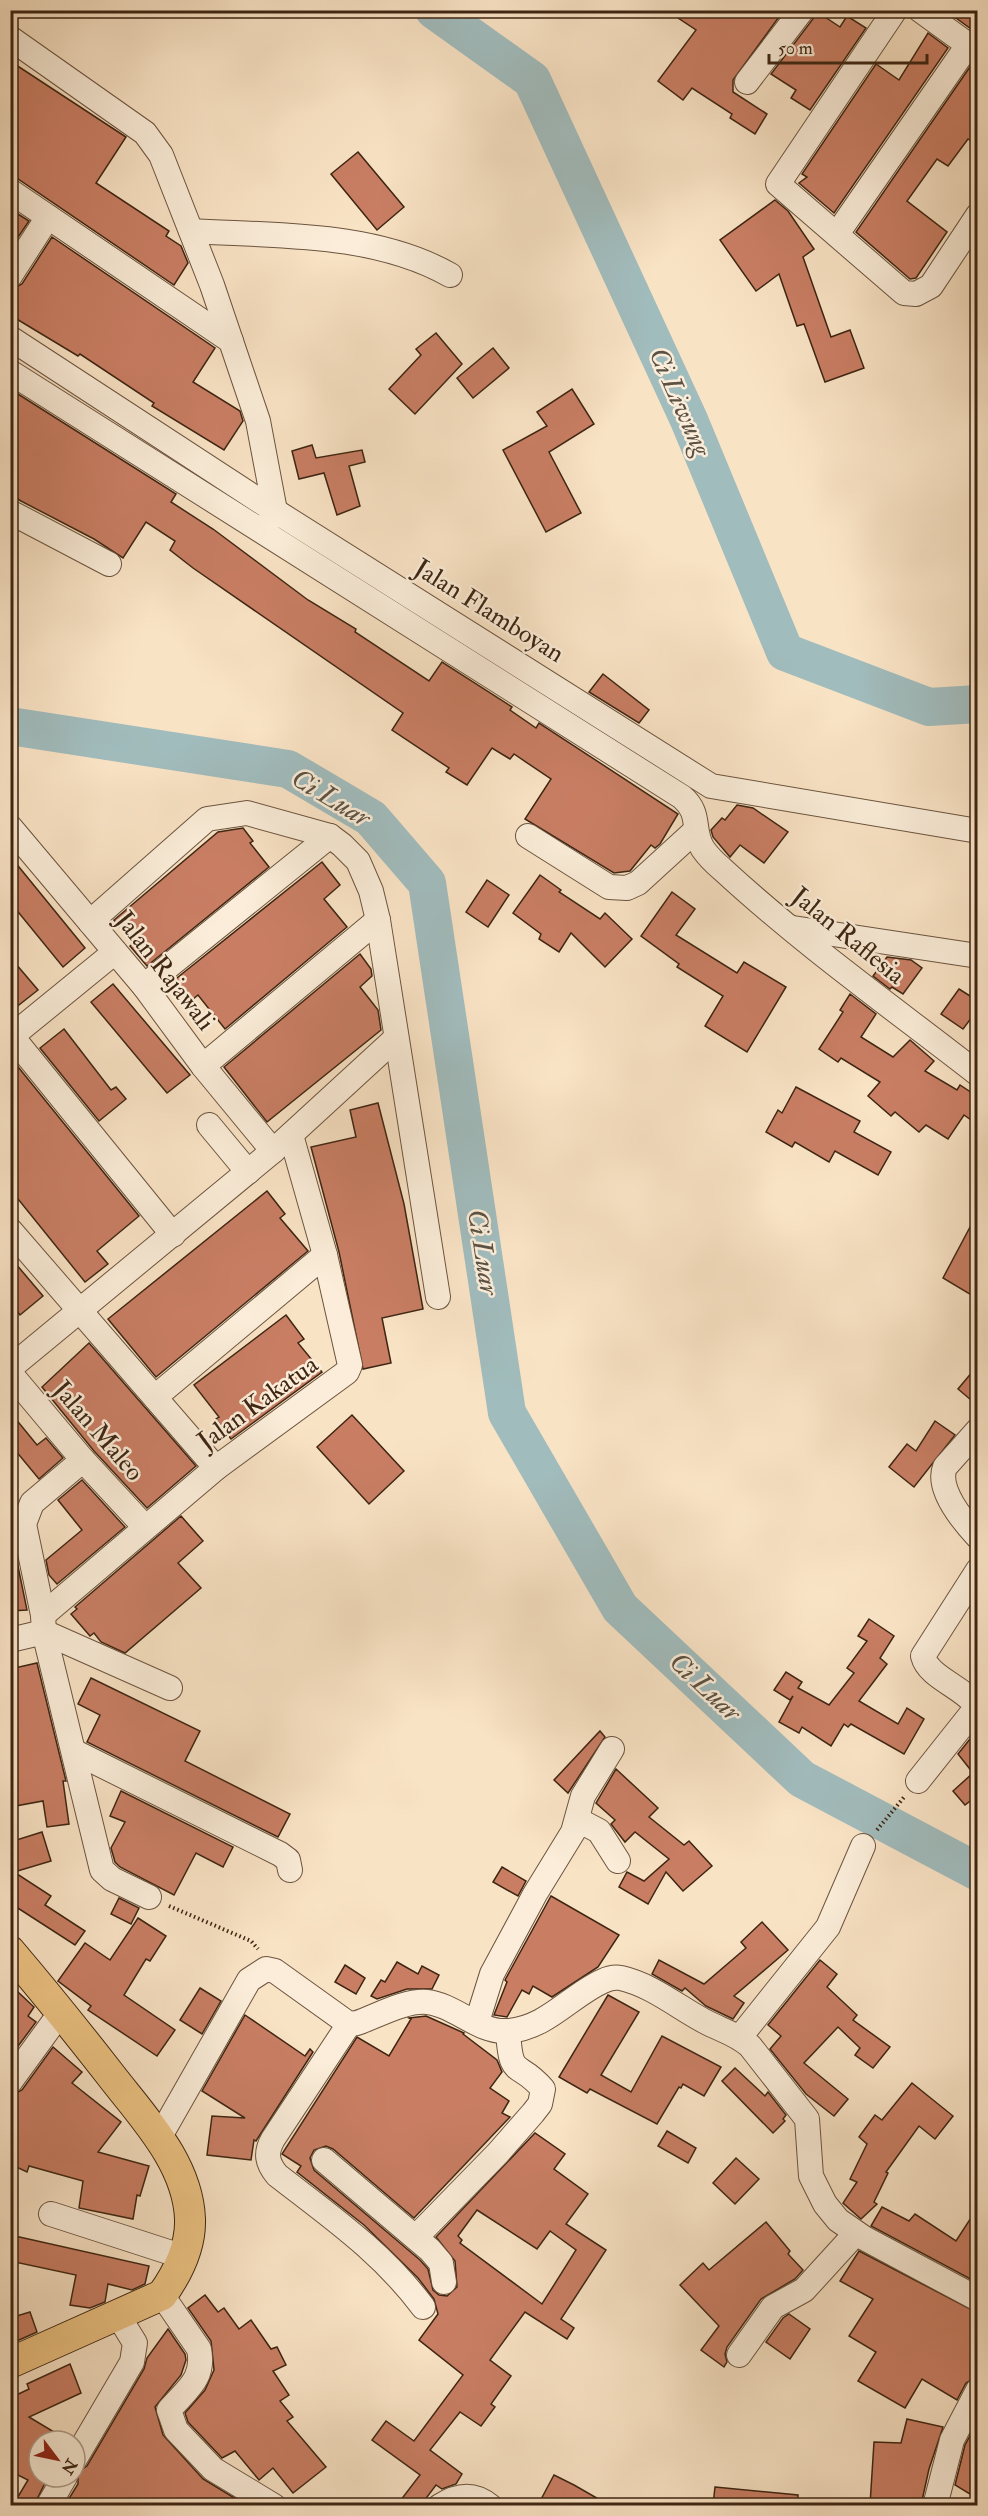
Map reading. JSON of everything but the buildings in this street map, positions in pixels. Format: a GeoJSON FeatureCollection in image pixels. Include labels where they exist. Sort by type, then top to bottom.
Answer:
{"type":"FeatureCollection","features":[{"type":"Feature","properties":{"kind":"main road"},"geometry":{"type":"LineString","coordinates":[[10,1951],[61,2012],[159,2138],[176,2168],[187,2198],[190,2221],[184,2257],[175,2277],[162,2295],[119,2317],[10,2363]]}},
{"type":"Feature","properties":{"kind":"street"},"geometry":{"type":"LineString","coordinates":[[895,10],[778,184],[904,293],[916,294],[931,286],[978,215]]}},
{"type":"Feature","properties":{"kind":"street"},"geometry":{"type":"LineString","coordinates":[[837,234],[973,49],[920,10]]}},
{"type":"Feature","properties":{"kind":"street"},"geometry":{"type":"LineString","coordinates":[[747,82],[801,11]]}},
{"type":"Feature","properties":{"kind":"street"},"geometry":{"type":"LineString","coordinates":[[10,38],[145,133],[161,154],[231,341],[258,421],[275,511],[262,533]]}},
{"type":"Feature","properties":{"kind":"street"},"geometry":{"type":"LineString","coordinates":[[10,190],[231,341]]}},
{"type":"Feature","properties":{"kind":"street"},"geometry":{"type":"LineString","coordinates":[[10,276],[48,217]]}},
{"type":"Feature","properties":{"kind":"street"},"geometry":{"type":"LineString","coordinates":[[191,231],[352,243],[414,259],[450,275]]}},
{"type":"Feature","properties":{"kind":"street","name":"Jalan Flamboyan"},"geometry":{"type":"LineString","coordinates":[[10,338],[275,511],[711,786],[978,831]]}},
{"type":"Feature","properties":{"kind":"street","name":"Jalan Raflesia"},"geometry":{"type":"LineString","coordinates":[[10,372],[682,797],[696,822],[703,849],[721,868],[791,928],[978,1074]]}},
{"type":"Feature","properties":{"kind":"street"},"geometry":{"type":"LineString","coordinates":[[10,512],[109,564]]}},
{"type":"Feature","properties":{"kind":"street"},"geometry":{"type":"LineString","coordinates":[[505,683],[517,662]]}},
{"type":"Feature","properties":{"kind":"street"},"geometry":{"type":"LineString","coordinates":[[528,836],[609,887],[627,888],[638,883],[696,822],[711,786]]}},
{"type":"Feature","properties":{"kind":"street"},"geometry":{"type":"LineString","coordinates":[[90,922],[207,819],[247,813],[330,836],[358,861],[372,891],[378,920],[395,1039],[438,1297]]}},
{"type":"Feature","properties":{"kind":"street","name":"Jalan Rajawali"},"geometry":{"type":"LineString","coordinates":[[10,827],[144,986],[203,1066],[273,1151]]}},
{"type":"Feature","properties":{"kind":"street"},"geometry":{"type":"LineString","coordinates":[[144,986],[330,836]]}},
{"type":"Feature","properties":{"kind":"street"},"geometry":{"type":"LineString","coordinates":[[203,1066],[378,920]]}},
{"type":"Feature","properties":{"kind":"street"},"geometry":{"type":"LineString","coordinates":[[791,928],[978,956]]}},
{"type":"Feature","properties":{"kind":"street"},"geometry":{"type":"LineString","coordinates":[[115,952],[11,1035],[173,1235]]}},
{"type":"Feature","properties":{"kind":"street"},"geometry":{"type":"LineString","coordinates":[[10,1368],[291,1136],[395,1039]]}},
{"type":"Feature","properties":{"kind":"street"},"geometry":{"type":"LineString","coordinates":[[209,1125],[248,1172]]}},
{"type":"Feature","properties":{"kind":"street","name":"Jalan Kakatua"},"geometry":{"type":"LineString","coordinates":[[43,1624],[144,1526],[216,1468],[347,1372],[350,1365],[325,1256],[291,1136]]}},
{"type":"Feature","properties":{"kind":"street"},"geometry":{"type":"LineString","coordinates":[[10,1230],[216,1468]]}},
{"type":"Feature","properties":{"kind":"street"},"geometry":{"type":"LineString","coordinates":[[155,1397],[325,1256]]}},
{"type":"Feature","properties":{"kind":"street","name":"Jalan Maleo"},"geometry":{"type":"LineString","coordinates":[[10,1373],[83,1460],[144,1526]]}},
{"type":"Feature","properties":{"kind":"street"},"geometry":{"type":"LineString","coordinates":[[978,1430],[945,1467],[942,1474],[943,1485],[978,1538]]}},
{"type":"Feature","properties":{"kind":"street"},"geometry":{"type":"LineString","coordinates":[[83,1460],[32,1503],[26,1513],[24,1524],[43,1624],[102,1870],[112,1879],[149,1897]]}},
{"type":"Feature","properties":{"kind":"street"},"geometry":{"type":"LineString","coordinates":[[918,1781],[972,1713],[975,1704],[969,1695],[924,1663],[922,1656],[978,1570]]}},
{"type":"Feature","properties":{"kind":"street"},"geometry":{"type":"LineString","coordinates":[[10,1640],[43,1624]]}},
{"type":"Feature","properties":{"kind":"street"},"geometry":{"type":"LineString","coordinates":[[43,1624],[170,1688]]}},
{"type":"Feature","properties":{"kind":"street"},"geometry":{"type":"LineString","coordinates":[[477,2022],[492,1974],[535,1894],[573,1832],[583,1796],[612,1749]]}},
{"type":"Feature","properties":{"kind":"street"},"geometry":{"type":"LineString","coordinates":[[75,1752],[280,1854],[288,1860],[290,1870]]}},
{"type":"Feature","properties":{"kind":"street"},"geometry":{"type":"LineString","coordinates":[[578,1820],[599,1831],[618,1861]]}},
{"type":"Feature","properties":{"kind":"street"},"geometry":{"type":"LineString","coordinates":[[740,2037],[828,1927],[863,1846]]}},
{"type":"Feature","properties":{"kind":"street"},"geometry":{"type":"LineString","coordinates":[[159,2138],[249,1980],[266,1969],[275,1971],[349,2024],[414,2003],[426,2002],[496,2031],[508,2031],[550,2016],[602,1981],[613,1977],[647,1988],[707,2023],[740,2037],[750,2046],[807,2119],[811,2176],[825,2204],[838,2220],[856,2233],[978,2299]]}},
{"type":"Feature","properties":{"kind":"street"},"geometry":{"type":"LineString","coordinates":[[10,2082],[61,2012]]}},
{"type":"Feature","properties":{"kind":"street"},"geometry":{"type":"LineString","coordinates":[[349,2024],[273,2139],[268,2149],[268,2160],[277,2175],[375,2251],[403,2280],[423,2307]]}},
{"type":"Feature","properties":{"kind":"street"},"geometry":{"type":"LineString","coordinates":[[416,2237],[498,2153],[540,2104],[543,2089],[513,2066],[509,2059],[508,2031]]}},
{"type":"Feature","properties":{"kind":"street"},"geometry":{"type":"LineString","coordinates":[[324,2160],[416,2237],[441,2264],[444,2282]]}},
{"type":"Feature","properties":{"kind":"street"},"geometry":{"type":"LineString","coordinates":[[51,2214],[184,2257]]}},
{"type":"Feature","properties":{"kind":"street"},"geometry":{"type":"LineString","coordinates":[[739,2355],[773,2307],[804,2290],[856,2233]]}},
{"type":"Feature","properties":{"kind":"street"},"geometry":{"type":"LineString","coordinates":[[162,2295],[199,2349],[201,2360],[201,2368],[196,2380],[169,2410],[176,2430],[213,2469],[274,2505]]}},
{"type":"Feature","properties":{"kind":"street"},"geometry":{"type":"LineString","coordinates":[[87,2439],[132,2362],[135,2343],[119,2317]]}},
{"type":"Feature","properties":{"kind":"street"},"geometry":{"type":"LineString","coordinates":[[935,2505],[952,2440],[978,2390]]}},
{"type":"Feature","properties":{"kind":"street"},"geometry":{"type":"LineString","coordinates":[[48,2505],[58,2489]]}},
{"type":"Feature","properties":{"kind":"street"},"geometry":{"type":"LineString","coordinates":[[440,2505],[451,2499],[472,2496],[490,2505]]}},
{"type":"Feature","properties":{"kind":"path"},"geometry":{"type":"LineString","coordinates":[[863,1846],[918,1781]]}},
{"type":"Feature","properties":{"kind":"path"},"geometry":{"type":"LineString","coordinates":[[149,1897],[251,1941],[259,1950],[266,1969]]}},
{"type":"Feature","properties":{"kind":"waterway","name":"Ci Liwung"},"geometry":{"type":"LineString","coordinates":[[434,10],[532,80],[689,420],[785,652],[929,707],[978,704]]}},
{"type":"Feature","properties":{"kind":"waterway","name":"Ci Luar"},"geometry":{"type":"LineString","coordinates":[[10,726],[288,769],[371,818],[427,883],[507,1413],[620,1608],[802,1779],[978,1872]]}}]}
